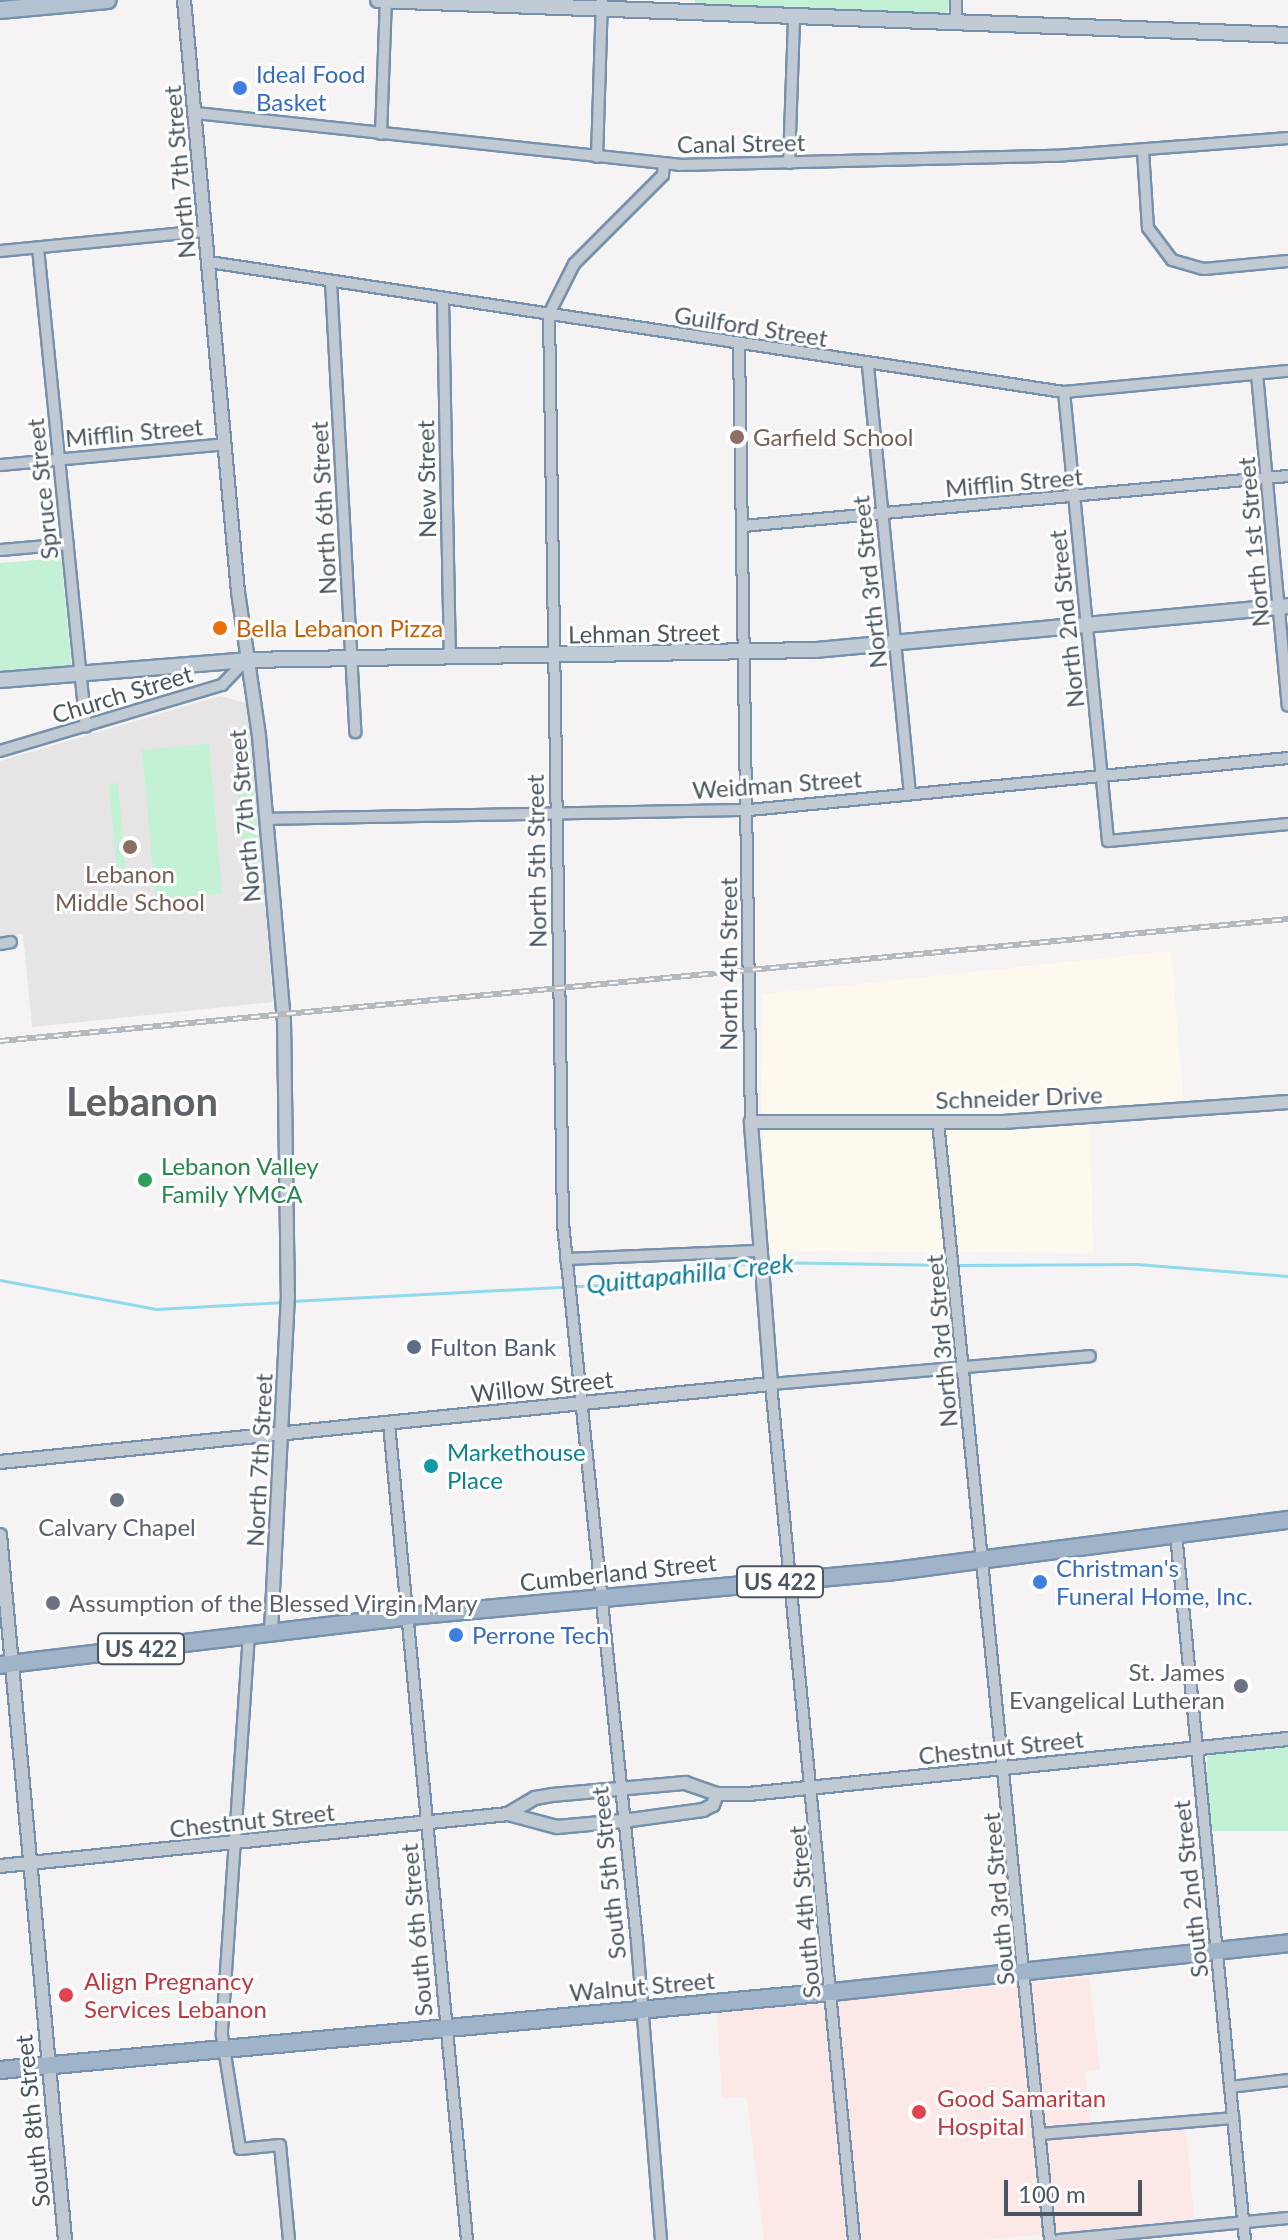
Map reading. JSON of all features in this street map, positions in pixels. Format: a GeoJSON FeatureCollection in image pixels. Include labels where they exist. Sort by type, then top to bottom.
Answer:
{"type":"FeatureCollection","features":[{"type":"Feature","properties":{"kind":"highway","name":"Cumberland Street"},"geometry":{"type":"LineString","coordinates":[[6,1664],[409,1616],[792,1581],[1288,1520]]}},
{"type":"Feature","properties":{"kind":"highway","name":"Walnut Street"},"geometry":{"type":"LineString","coordinates":[[0,2070],[642,2011],[1288,1943]]}},
{"type":"Feature","properties":{"kind":"main road"},"geometry":{"type":"LineString","coordinates":[[0,10],[108,0]]}},
{"type":"Feature","properties":{"kind":"main road"},"geometry":{"type":"LineString","coordinates":[[378,0],[602,4],[794,17],[1288,35]]}},
{"type":"Feature","properties":{"kind":"main road","name":"Lehman Street"},"geometry":{"type":"LineString","coordinates":[[0,680],[80,671],[246,660],[351,661],[746,653],[895,644],[1283,606]]}},
{"type":"Feature","properties":{"kind":"street","name":"North 7th Street"},"geometry":{"type":"LineString","coordinates":[[184,0],[246,660],[266,819],[284,1020],[288,1311],[284,1435],[271,1632]]}},
{"type":"Feature","properties":{"kind":"street"},"geometry":{"type":"LineString","coordinates":[[381,134],[386,0]]}},
{"type":"Feature","properties":{"kind":"street"},"geometry":{"type":"LineString","coordinates":[[956,0],[956,22]]}},
{"type":"Feature","properties":{"kind":"street"},"geometry":{"type":"LineString","coordinates":[[597,157],[602,4]]}},
{"type":"Feature","properties":{"kind":"street"},"geometry":{"type":"LineString","coordinates":[[789,163],[794,17]]}},
{"type":"Feature","properties":{"kind":"street","name":"Canal Street"},"geometry":{"type":"LineString","coordinates":[[196,113],[664,164],[1143,151],[1288,138]]}},
{"type":"Feature","properties":{"kind":"street"},"geometry":{"type":"LineString","coordinates":[[1143,151],[1148,228],[1161,250],[1186,268],[1288,261]]}},
{"type":"Feature","properties":{"kind":"street","name":"North 5th Street"},"geometry":{"type":"LineString","coordinates":[[602,1598],[566,1259],[555,811],[549,314],[574,264],[663,175],[664,164]]}},
{"type":"Feature","properties":{"kind":"street"},"geometry":{"type":"LineString","coordinates":[[0,251],[205,231]]}},
{"type":"Feature","properties":{"kind":"street","name":"Spruce Street"},"geometry":{"type":"LineString","coordinates":[[38,248],[86,727]]}},
{"type":"Feature","properties":{"kind":"street","name":"Guilford Street"},"geometry":{"type":"LineString","coordinates":[[209,262],[868,366],[1064,392],[1288,371]]}},
{"type":"Feature","properties":{"kind":"street","name":"North 6th Street"},"geometry":{"type":"LineString","coordinates":[[331,282],[355,732]]}},
{"type":"Feature","properties":{"kind":"street","name":"New Street"},"geometry":{"type":"LineString","coordinates":[[443,298],[450,658]]}},
{"type":"Feature","properties":{"kind":"street","name":"North 4th Street"},"geometry":{"type":"LineString","coordinates":[[739,345],[749,810],[751,1122],[759,1258],[792,1581]]}},
{"type":"Feature","properties":{"kind":"street","name":"North 3rd Street"},"geometry":{"type":"LineString","coordinates":[[868,366],[910,794]]}},
{"type":"Feature","properties":{"kind":"street","name":"North 1st Street"},"geometry":{"type":"LineString","coordinates":[[1257,374],[1283,606],[1288,706]]}},
{"type":"Feature","properties":{"kind":"street","name":"North 2nd Street"},"geometry":{"type":"LineString","coordinates":[[1064,392],[1108,841],[1288,824]]}},
{"type":"Feature","properties":{"kind":"street","name":"Mifflin Street"},"geometry":{"type":"LineString","coordinates":[[0,465],[225,444]]}},
{"type":"Feature","properties":{"kind":"street","name":"Mifflin Street"},"geometry":{"type":"LineString","coordinates":[[743,526],[1288,476]]}},
{"type":"Feature","properties":{"kind":"street"},"geometry":{"type":"LineString","coordinates":[[0,550],[68,544]]}},
{"type":"Feature","properties":{"kind":"street","name":"Church Street"},"geometry":{"type":"LineString","coordinates":[[0,751],[222,685],[246,660]]}},
{"type":"Feature","properties":{"kind":"street","name":"Weidman Street"},"geometry":{"type":"LineString","coordinates":[[266,819],[555,811],[749,810],[1288,758]]}},
{"type":"Feature","properties":{"kind":"street","name":"Schneider Drive"},"geometry":{"type":"LineString","coordinates":[[751,1122],[1074,1119],[1288,1102]]}},
{"type":"Feature","properties":{"kind":"street","name":"North 3rd Street"},"geometry":{"type":"LineString","coordinates":[[938,1122],[980,1556]]}},
{"type":"Feature","properties":{"kind":"street"},"geometry":{"type":"LineString","coordinates":[[566,1259],[759,1258]]}},
{"type":"Feature","properties":{"kind":"street","name":"Willow Street"},"geometry":{"type":"LineString","coordinates":[[0,1462],[771,1384],[1090,1356]]}},
{"type":"Feature","properties":{"kind":"street"},"geometry":{"type":"LineString","coordinates":[[389,1424],[409,1616]]}},
{"type":"Feature","properties":{"kind":"street","name":"South 2nd Street"},"geometry":{"type":"LineString","coordinates":[[1176,1534],[1245,2240]]}},
{"type":"Feature","properties":{"kind":"street","name":"South 8th Street"},"geometry":{"type":"LineString","coordinates":[[0,1535],[6,1664],[65,2240]]}},
{"type":"Feature","properties":{"kind":"street","name":"South 3rd Street"},"geometry":{"type":"LineString","coordinates":[[980,1556],[1007,1768],[1050,2240]]}},
{"type":"Feature","properties":{"kind":"street","name":"South 4th Street"},"geometry":{"type":"LineString","coordinates":[[792,1581],[854,2240]]}},
{"type":"Feature","properties":{"kind":"street","name":"South 5th Street"},"geometry":{"type":"LineString","coordinates":[[602,1598],[661,2240]]}},
{"type":"Feature","properties":{"kind":"street","name":"South 6th Street"},"geometry":{"type":"LineString","coordinates":[[409,1616],[445,2030],[467,2240]]}},
{"type":"Feature","properties":{"kind":"street"},"geometry":{"type":"LineString","coordinates":[[249,1634],[222,2035],[240,2149],[280,2145],[289,2240]]}},
{"type":"Feature","properties":{"kind":"street","name":"Chestnut Street"},"geometry":{"type":"LineString","coordinates":[[508,1814],[535,1798],[619,1789],[685,1783],[717,1794],[1288,1739]]}},
{"type":"Feature","properties":{"kind":"street","name":"Chestnut Street"},"geometry":{"type":"LineString","coordinates":[[0,1866],[234,1845],[508,1814],[557,1827],[623,1821],[703,1810],[713,1805],[717,1794]]}},
{"type":"Feature","properties":{"kind":"street"},"geometry":{"type":"LineString","coordinates":[[1230,2087],[1288,2080]]}},
{"type":"Feature","properties":{"kind":"street"},"geometry":{"type":"LineString","coordinates":[[1039,2134],[1233,2118]]}},
{"type":"Feature","properties":{"kind":"street"},"geometry":{"type":"LineString","coordinates":[[1059,2240],[1149,2236],[1288,2218]]}},
{"type":"Feature","properties":{"kind":"shaded area","name":"Lebanon Middle School"},"geometry":{"type":"Polygon","coordinates":[[[220,696],[249,704],[273,1002],[32,1027],[23,934],[0,937],[0,761],[220,696]]]}},
{"type":"Feature","properties":{"kind":"shaded area"},"geometry":{"type":"Polygon","coordinates":[[[1171,951],[1184,1106],[1090,1111],[1093,1253],[768,1251],[761,1106],[763,994],[1171,951]]]}},
{"type":"Feature","properties":{"kind":"shaded area","name":"Good Samaritan Hospital"},"geometry":{"type":"Polygon","coordinates":[[[1089,1977],[1100,2070],[1085,2072],[1092,2132],[1186,2126],[1194,2219],[983,2240],[764,2240],[747,2097],[722,2098],[717,2012],[1089,1977]]]}},
{"type":"Feature","properties":{"kind":"green space"},"geometry":{"type":"Polygon","coordinates":[[[695,0],[950,0],[947,14],[695,5],[695,0]]]}},
{"type":"Feature","properties":{"kind":"green space"},"geometry":{"type":"Polygon","coordinates":[[[61,558],[72,670],[0,678],[0,563],[61,558]]]}},
{"type":"Feature","properties":{"kind":"green space"},"geometry":{"type":"Polygon","coordinates":[[[249,738],[262,886],[246,888],[233,739],[249,738]]]}},
{"type":"Feature","properties":{"kind":"green space"},"geometry":{"type":"Polygon","coordinates":[[[209,744],[222,893],[155,899],[142,750],[209,744]]]}},
{"type":"Feature","properties":{"kind":"green space"},"geometry":{"type":"Polygon","coordinates":[[[118,783],[125,869],[117,869],[109,784],[118,783]]]}},
{"type":"Feature","properties":{"kind":"green space"},"geometry":{"type":"Polygon","coordinates":[[[1207,1747],[1288,1747],[1288,1831],[1207,1831],[1207,1747]]]}},
{"type":"Feature","properties":{"kind":"waterway","name":"Quittapahilla Creek"},"geometry":{"type":"LineString","coordinates":[[764,1262],[949,1265]]}},
{"type":"Feature","properties":{"kind":"waterway","name":"Quittapahilla Creek"},"geometry":{"type":"LineString","coordinates":[[291,1301],[637,1283],[699,1268],[757,1263]]}},
{"type":"Feature","properties":{"kind":"waterway","name":"Quittapahilla Creek"},"geometry":{"type":"LineString","coordinates":[[956,1265],[1136,1264],[1288,1276]]}},
{"type":"Feature","properties":{"kind":"waterway","name":"Quittapahilla Creek"},"geometry":{"type":"LineString","coordinates":[[0,1280],[156,1309],[284,1302]]}},
{"type":"Feature","properties":{"kind":"railway"},"geometry":{"type":"LineString","coordinates":[[0,1041],[1288,919]]}},
{"type":"Feature","properties":{"kind":"place","name":"Ideal Food Basket"},"geometry":{"type":"Point","coordinates":[240,88]}},
{"type":"Feature","properties":{"kind":"place","name":"Garfield School"},"geometry":{"type":"Point","coordinates":[737,437]}},
{"type":"Feature","properties":{"kind":"place","name":"Bella Lebanon Pizza"},"geometry":{"type":"Point","coordinates":[220,628]}},
{"type":"Feature","properties":{"kind":"place","name":"Lebanon Middle School"},"geometry":{"type":"Point","coordinates":[130,847]}},
{"type":"Feature","properties":{"kind":"place","name":"Lebanon Valley Family YMCA"},"geometry":{"type":"Point","coordinates":[145,1180]}},
{"type":"Feature","properties":{"kind":"place","name":"Fulton Bank"},"geometry":{"type":"Point","coordinates":[414,1347]}},
{"type":"Feature","properties":{"kind":"place","name":"Markethouse Place"},"geometry":{"type":"Point","coordinates":[431,1466]}},
{"type":"Feature","properties":{"kind":"place","name":"Calvary Chapel"},"geometry":{"type":"Point","coordinates":[117,1500]}},
{"type":"Feature","properties":{"kind":"place","name":"Christman's Funeral Home, Inc."},"geometry":{"type":"Point","coordinates":[1040,1582]}},
{"type":"Feature","properties":{"kind":"place","name":"Assumption of the Blessed Virgin Mary"},"geometry":{"type":"Point","coordinates":[53,1603]}},
{"type":"Feature","properties":{"kind":"place","name":"Perrone Tech"},"geometry":{"type":"Point","coordinates":[456,1635]}},
{"type":"Feature","properties":{"kind":"place","name":"St. James Evangelical Lutheran"},"geometry":{"type":"Point","coordinates":[1241,1686]}},
{"type":"Feature","properties":{"kind":"place","name":"Align Pregnancy Services Lebanon"},"geometry":{"type":"Point","coordinates":[66,1995]}},
{"type":"Feature","properties":{"kind":"place","name":"Good Samaritan Hospital"},"geometry":{"type":"Point","coordinates":[919,2112]}},
{"type":"Feature","properties":{"kind":"district","name":"Lebanon"},"geometry":{"type":"Point","coordinates":[142,1101]}}]}
